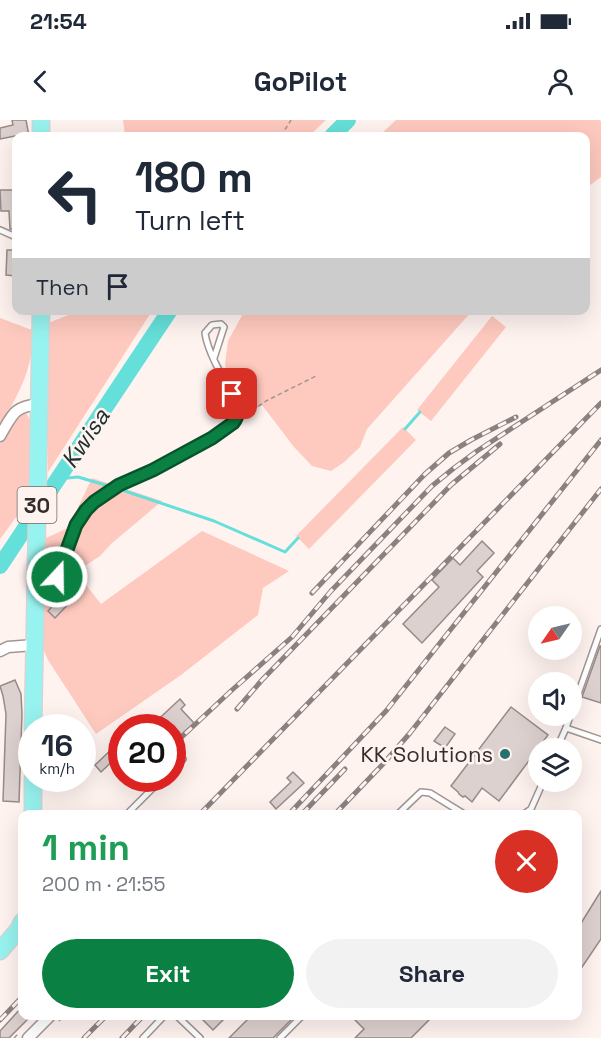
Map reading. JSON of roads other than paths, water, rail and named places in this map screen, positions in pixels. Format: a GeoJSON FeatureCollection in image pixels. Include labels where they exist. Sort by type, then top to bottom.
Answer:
{"type":"FeatureCollection","features":[{"type":"Feature","properties":{"kind":"main road","name":"30"},"geometry":{"type":"LineString","coordinates":[[33,714],[41,315]]}},
{"type":"Feature","properties":{"kind":"main road"},"geometry":{"type":"LineString","coordinates":[[33,792],[33,810]]}},
{"type":"Feature","properties":{"kind":"main road"},"geometry":{"type":"LineString","coordinates":[[0,951],[18,930]]}},
{"type":"Feature","properties":{"kind":"street"},"geometry":{"type":"LineString","coordinates":[[0,436],[13,413],[25,406],[39,410]]}},
{"type":"Feature","properties":{"kind":"street"},"geometry":{"type":"LineString","coordinates":[[0,651],[15,645],[34,645]]}},
{"type":"Feature","properties":{"kind":"street"},"geometry":{"type":"LineString","coordinates":[[28,1038],[46,1020]]}},
{"type":"Feature","properties":{"kind":"lane"},"geometry":{"type":"LineString","coordinates":[[35,596],[46,591],[57,577],[76,525],[94,502],[119,485],[153,470],[212,438],[233,423],[238,415],[238,404],[214,358],[207,344],[205,333],[212,325],[221,324],[224,327],[214,358]]}},
{"type":"Feature","properties":{"kind":"lane"},"geometry":{"type":"LineString","coordinates":[[582,683],[601,629]]}},
{"type":"Feature","properties":{"kind":"lane"},"geometry":{"type":"LineString","coordinates":[[562,738],[566,728],[601,740]]}},
{"type":"Feature","properties":{"kind":"lane"},"geometry":{"type":"LineString","coordinates":[[131,810],[149,792]]}},
{"type":"Feature","properties":{"kind":"lane"},"geometry":{"type":"LineString","coordinates":[[402,810],[421,792],[430,793],[458,810]]}},
{"type":"Feature","properties":{"kind":"lane"},"geometry":{"type":"LineString","coordinates":[[530,810],[539,792]]}},
{"type":"Feature","properties":{"kind":"lane"},"geometry":{"type":"LineString","coordinates":[[143,1038],[160,1020]]}},
{"type":"Feature","properties":{"kind":"lane"},"geometry":{"type":"LineString","coordinates":[[181,1020],[200,1038]]}},
{"type":"Feature","properties":{"kind":"lane"},"geometry":{"type":"LineString","coordinates":[[280,1038],[298,1020]]}},
{"type":"Feature","properties":{"kind":"waterway","name":"Kwisa"},"geometry":{"type":"LineString","coordinates":[[336,132],[348,120]]}},
{"type":"Feature","properties":{"kind":"waterway","name":"Kwisa"},"geometry":{"type":"LineString","coordinates":[[0,566],[167,315]]}},
{"type":"Feature","properties":{"kind":"waterway"},"geometry":{"type":"LineString","coordinates":[[405,429],[420,412]]}},
{"type":"Feature","properties":{"kind":"waterway"},"geometry":{"type":"LineString","coordinates":[[57,479],[78,477],[112,487]]}},
{"type":"Feature","properties":{"kind":"waterway"},"geometry":{"type":"LineString","coordinates":[[119,489],[214,521],[285,552],[298,538]]}},
{"type":"Feature","properties":{"kind":"railway"},"geometry":{"type":"LineString","coordinates":[[186,733],[292,637],[331,591],[432,486],[477,451],[601,370]]}},
{"type":"Feature","properties":{"kind":"railway"},"geometry":{"type":"LineString","coordinates":[[204,810],[601,403]]}},
{"type":"Feature","properties":{"kind":"railway"},"geometry":{"type":"LineString","coordinates":[[312,593],[425,474],[449,453],[516,417]]}},
{"type":"Feature","properties":{"kind":"railway"},"geometry":{"type":"LineString","coordinates":[[293,810],[386,711],[601,440]]}},
{"type":"Feature","properties":{"kind":"railway"},"geometry":{"type":"LineString","coordinates":[[237,709],[262,680],[451,485],[500,444]]}},
{"type":"Feature","properties":{"kind":"railway"},"geometry":{"type":"LineString","coordinates":[[339,810],[410,733],[601,489]]}},
{"type":"Feature","properties":{"kind":"railway"},"geometry":{"type":"LineString","coordinates":[[306,810],[345,769]]}},
{"type":"Feature","properties":{"kind":"railway"},"geometry":{"type":"LineString","coordinates":[[0,1020],[18,1001]]}},
{"type":"Feature","properties":{"kind":"railway"},"geometry":{"type":"LineString","coordinates":[[84,1038],[102,1020]]}},
{"type":"Feature","properties":{"kind":"railway"},"geometry":{"type":"LineString","coordinates":[[122,1038],[139,1020]]}},
{"type":"Feature","properties":{"kind":"place","name":"KK Solutions"},"geometry":{"type":"Point","coordinates":[505,754]}}]}
